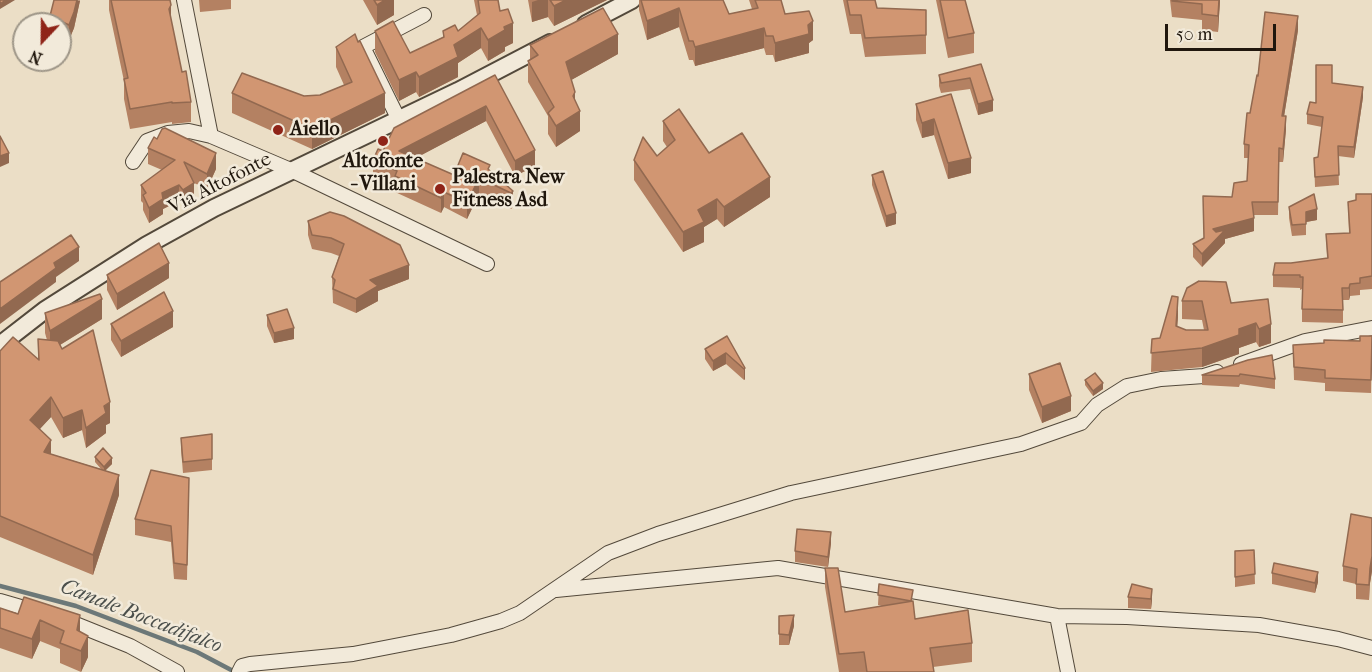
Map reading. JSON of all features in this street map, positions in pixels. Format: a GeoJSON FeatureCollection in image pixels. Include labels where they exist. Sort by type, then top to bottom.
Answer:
{"type":"FeatureCollection","features":[{"type":"Feature","properties":{"kind":"street"},"geometry":{"type":"LineString","coordinates":[[184,0],[211,136]]}},
{"type":"Feature","properties":{"kind":"street","name":"Via Altofonte"},"geometry":{"type":"LineString","coordinates":[[0,345],[45,310],[147,245],[214,208],[399,120],[632,0]]}},
{"type":"Feature","properties":{"kind":"street"},"geometry":{"type":"LineString","coordinates":[[399,120],[363,47],[424,15]]}},
{"type":"Feature","properties":{"kind":"street"},"geometry":{"type":"LineString","coordinates":[[133,162],[147,141],[168,133],[189,131],[211,136],[293,171],[487,264]]}},
{"type":"Feature","properties":{"kind":"street"},"geometry":{"type":"LineString","coordinates":[[240,669],[353,654],[451,635],[501,621],[520,613],[608,553],[718,514],[791,493],[1021,444],[1081,423],[1097,405],[1127,386],[1161,379],[1204,376],[1305,341],[1372,328]]}},
{"type":"Feature","properties":{"kind":"street"},"geometry":{"type":"LineString","coordinates":[[556,590],[778,568],[1057,616],[1259,625],[1338,639],[1372,648]]}},
{"type":"Feature","properties":{"kind":"street"},"geometry":{"type":"LineString","coordinates":[[0,601],[63,619],[130,646],[177,672]]}},
{"type":"Feature","properties":{"kind":"street"},"geometry":{"type":"LineString","coordinates":[[1057,616],[1068,672]]}},
{"type":"Feature","properties":{"kind":"building"},"geometry":{"type":"Polygon","coordinates":[[[54,0],[77,0],[72,17],[72,12],[51,12],[54,0]]]}},
{"type":"Feature","properties":{"kind":"building"},"geometry":{"type":"Polygon","coordinates":[[[111,0],[170,0],[169,9],[182,72],[186,71],[191,102],[172,102],[130,109],[124,79],[128,78],[111,0]]]}},
{"type":"Feature","properties":{"kind":"building"},"geometry":{"type":"Polygon","coordinates":[[[374,0],[385,0],[377,5],[374,0]]]}},
{"type":"Feature","properties":{"kind":"building"},"geometry":{"type":"Polygon","coordinates":[[[478,0],[498,0],[500,11],[508,9],[513,23],[488,40],[481,28],[454,45],[458,57],[419,77],[416,72],[399,80],[375,31],[393,21],[410,53],[444,37],[443,31],[455,25],[458,31],[480,13],[478,0]]]}},
{"type":"Feature","properties":{"kind":"building"},"geometry":{"type":"Polygon","coordinates":[[[550,0],[566,0],[554,6],[550,0]]]}},
{"type":"Feature","properties":{"kind":"building"},"geometry":{"type":"Polygon","coordinates":[[[641,0],[723,0],[729,14],[758,8],[755,0],[781,0],[785,14],[809,11],[813,21],[808,25],[809,34],[775,43],[773,36],[766,36],[764,28],[695,47],[693,41],[689,41],[679,8],[647,21],[641,0]]]}},
{"type":"Feature","properties":{"kind":"building"},"geometry":{"type":"Polygon","coordinates":[[[847,0],[875,0],[877,8],[926,10],[926,35],[865,38],[861,15],[850,15],[847,0]]]}},
{"type":"Feature","properties":{"kind":"building"},"geometry":{"type":"Polygon","coordinates":[[[940,0],[965,0],[974,33],[948,38],[940,0]]]}},
{"type":"Feature","properties":{"kind":"building"},"geometry":{"type":"Polygon","coordinates":[[[1172,0],[1219,0],[1218,16],[1202,14],[1202,4],[1172,0]]]}},
{"type":"Feature","properties":{"kind":"building"},"geometry":{"type":"Polygon","coordinates":[[[603,8],[618,34],[566,62],[575,92],[573,96],[580,111],[556,126],[548,113],[554,107],[528,61],[538,55],[530,45],[603,8]]]}},
{"type":"Feature","properties":{"kind":"building"},"geometry":{"type":"Polygon","coordinates":[[[1265,12],[1298,16],[1282,116],[1286,116],[1283,149],[1279,148],[1278,202],[1252,202],[1254,218],[1213,229],[1216,232],[1225,230],[1202,254],[1193,244],[1204,238],[1203,196],[1232,197],[1234,183],[1247,181],[1249,145],[1244,144],[1247,113],[1250,113],[1258,76],[1265,12]]]}},
{"type":"Feature","properties":{"kind":"building"},"geometry":{"type":"Polygon","coordinates":[[[355,34],[385,93],[312,129],[232,93],[242,73],[304,96],[320,95],[352,82],[336,47],[355,34]]]}},
{"type":"Feature","properties":{"kind":"building"},"geometry":{"type":"Polygon","coordinates":[[[981,64],[993,100],[978,104],[970,78],[941,83],[939,75],[981,64]]]}},
{"type":"Feature","properties":{"kind":"building"},"geometry":{"type":"Polygon","coordinates":[[[1316,65],[1332,65],[1332,83],[1363,87],[1354,147],[1338,146],[1339,175],[1315,177],[1314,158],[1318,157],[1323,117],[1307,114],[1310,102],[1316,103],[1316,65]]]}},
{"type":"Feature","properties":{"kind":"building"},"geometry":{"type":"Polygon","coordinates":[[[495,75],[535,150],[515,161],[486,106],[399,151],[454,175],[463,153],[490,165],[488,169],[513,191],[511,193],[479,178],[467,203],[444,192],[441,198],[395,176],[397,171],[373,160],[378,149],[383,151],[394,128],[495,75]]]}},
{"type":"Feature","properties":{"kind":"building"},"geometry":{"type":"Polygon","coordinates":[[[951,94],[971,158],[948,163],[934,119],[922,123],[916,104],[951,94]]]}},
{"type":"Feature","properties":{"kind":"building"},"geometry":{"type":"Polygon","coordinates":[[[679,109],[709,153],[742,133],[770,177],[724,207],[717,199],[698,210],[704,222],[683,232],[634,160],[643,137],[657,156],[675,140],[663,121],[679,109]]]}},
{"type":"Feature","properties":{"kind":"building"},"geometry":{"type":"Polygon","coordinates":[[[165,128],[216,153],[207,174],[184,162],[194,183],[183,190],[179,185],[162,193],[163,199],[149,208],[143,195],[146,193],[141,185],[175,160],[148,148],[154,137],[157,139],[162,129],[165,128]]]}},
{"type":"Feature","properties":{"kind":"building"},"geometry":{"type":"Polygon","coordinates":[[[0,136],[9,153],[0,156],[0,136]]]}},
{"type":"Feature","properties":{"kind":"building"},"geometry":{"type":"Polygon","coordinates":[[[883,171],[896,213],[886,216],[872,175],[883,171]]]}},
{"type":"Feature","properties":{"kind":"building"},"geometry":{"type":"Polygon","coordinates":[[[1314,194],[1317,209],[1306,212],[1306,224],[1292,225],[1289,207],[1314,194]]]}},
{"type":"Feature","properties":{"kind":"building"},"geometry":{"type":"Polygon","coordinates":[[[1356,194],[1372,194],[1372,276],[1360,278],[1360,283],[1350,284],[1349,288],[1342,288],[1343,310],[1302,309],[1303,277],[1273,275],[1275,263],[1328,258],[1326,234],[1350,233],[1348,202],[1356,200],[1356,194]]]}},
{"type":"Feature","properties":{"kind":"building"},"geometry":{"type":"Polygon","coordinates":[[[330,212],[344,216],[400,245],[409,265],[370,280],[378,286],[356,299],[333,289],[335,280],[332,277],[344,244],[331,238],[312,235],[308,221],[330,212]]]}},
{"type":"Feature","properties":{"kind":"building"},"geometry":{"type":"Polygon","coordinates":[[[71,235],[79,247],[54,263],[56,268],[0,309],[0,282],[71,235]]]}},
{"type":"Feature","properties":{"kind":"building"},"geometry":{"type":"Polygon","coordinates":[[[159,243],[169,263],[117,294],[107,275],[159,243]]]}},
{"type":"Feature","properties":{"kind":"building"},"geometry":{"type":"Polygon","coordinates":[[[1199,281],[1226,282],[1231,303],[1268,299],[1271,324],[1259,329],[1256,323],[1239,329],[1239,335],[1202,348],[1151,353],[1152,339],[1160,338],[1172,296],[1178,297],[1176,326],[1186,330],[1208,330],[1202,301],[1182,301],[1187,288],[1199,281]]]}},
{"type":"Feature","properties":{"kind":"building"},"geometry":{"type":"Polygon","coordinates":[[[164,292],[173,311],[121,341],[111,324],[164,292]]]}},
{"type":"Feature","properties":{"kind":"building"},"geometry":{"type":"Polygon","coordinates":[[[100,294],[102,299],[50,331],[45,313],[100,294]]]}},
{"type":"Feature","properties":{"kind":"building"},"geometry":{"type":"Polygon","coordinates":[[[287,309],[294,328],[274,333],[267,315],[287,309]]]}},
{"type":"Feature","properties":{"kind":"building"},"geometry":{"type":"Polygon","coordinates":[[[93,330],[110,402],[104,406],[106,413],[86,428],[82,410],[63,418],[51,397],[30,420],[51,440],[44,452],[119,475],[93,555],[0,516],[0,351],[13,337],[39,360],[38,339],[58,341],[62,349],[93,330]]]}},
{"type":"Feature","properties":{"kind":"building"},"geometry":{"type":"Polygon","coordinates":[[[727,336],[744,369],[726,353],[713,361],[705,349],[727,336]]]}},
{"type":"Feature","properties":{"kind":"building"},"geometry":{"type":"Polygon","coordinates":[[[1360,336],[1372,336],[1371,380],[1325,378],[1325,370],[1294,367],[1293,345],[1324,343],[1324,340],[1360,341],[1360,336]]]}},
{"type":"Feature","properties":{"kind":"building"},"geometry":{"type":"Polygon","coordinates":[[[1272,355],[1275,379],[1240,374],[1239,376],[1202,375],[1248,360],[1272,355]]]}},
{"type":"Feature","properties":{"kind":"building"},"geometry":{"type":"Polygon","coordinates":[[[1060,363],[1071,396],[1042,407],[1029,374],[1060,363]]]}},
{"type":"Feature","properties":{"kind":"building"},"geometry":{"type":"Polygon","coordinates":[[[1095,373],[1103,383],[1093,391],[1085,380],[1095,373]]]}},
{"type":"Feature","properties":{"kind":"building"},"geometry":{"type":"Polygon","coordinates":[[[212,434],[212,459],[183,462],[181,438],[212,434]]]}},
{"type":"Feature","properties":{"kind":"building"},"geometry":{"type":"Polygon","coordinates":[[[103,448],[112,458],[104,467],[95,457],[103,448]]]}},
{"type":"Feature","properties":{"kind":"building"},"geometry":{"type":"Polygon","coordinates":[[[151,470],[189,478],[187,565],[174,563],[171,526],[135,519],[151,470]]]}},
{"type":"Feature","properties":{"kind":"building"},"geometry":{"type":"Polygon","coordinates":[[[1351,514],[1372,518],[1369,585],[1356,584],[1357,569],[1343,566],[1351,514]]]}},
{"type":"Feature","properties":{"kind":"building"},"geometry":{"type":"Polygon","coordinates":[[[797,529],[831,532],[828,557],[795,551],[797,529]]]}},
{"type":"Feature","properties":{"kind":"building"},"geometry":{"type":"Polygon","coordinates":[[[1254,550],[1255,574],[1235,577],[1235,551],[1254,550]]]}},
{"type":"Feature","properties":{"kind":"building"},"geometry":{"type":"Polygon","coordinates":[[[1274,563],[1318,572],[1315,583],[1272,573],[1274,563]]]}},
{"type":"Feature","properties":{"kind":"building"},"geometry":{"type":"Polygon","coordinates":[[[825,568],[838,568],[845,612],[913,601],[915,619],[968,610],[972,643],[930,648],[934,672],[867,672],[864,652],[839,654],[825,568]]]}},
{"type":"Feature","properties":{"kind":"building"},"geometry":{"type":"Polygon","coordinates":[[[879,584],[913,590],[911,601],[878,595],[879,584]]]}},
{"type":"Feature","properties":{"kind":"building"},"geometry":{"type":"Polygon","coordinates":[[[1132,584],[1152,589],[1151,599],[1128,597],[1132,584]]]}},
{"type":"Feature","properties":{"kind":"building"},"geometry":{"type":"Polygon","coordinates":[[[24,597],[80,615],[77,630],[88,636],[81,651],[60,643],[64,631],[40,620],[32,639],[0,628],[0,608],[18,614],[24,597]]]}},
{"type":"Feature","properties":{"kind":"building"},"geometry":{"type":"Polygon","coordinates":[[[794,615],[789,635],[779,634],[779,616],[794,615]]]}},
{"type":"Feature","properties":{"kind":"waterway","name":"Canale Boccadifalco"},"geometry":{"type":"LineString","coordinates":[[0,586],[76,606],[197,652],[235,672]]}},
{"type":"Feature","properties":{"kind":"place","name":"Aiello"},"geometry":{"type":"Point","coordinates":[278,130]}},
{"type":"Feature","properties":{"kind":"place","name":"Altofonte - Villani"},"geometry":{"type":"Point","coordinates":[383,141]}},
{"type":"Feature","properties":{"kind":"place","name":"Palestra New Fitness Asd"},"geometry":{"type":"Point","coordinates":[440,189]}}]}
